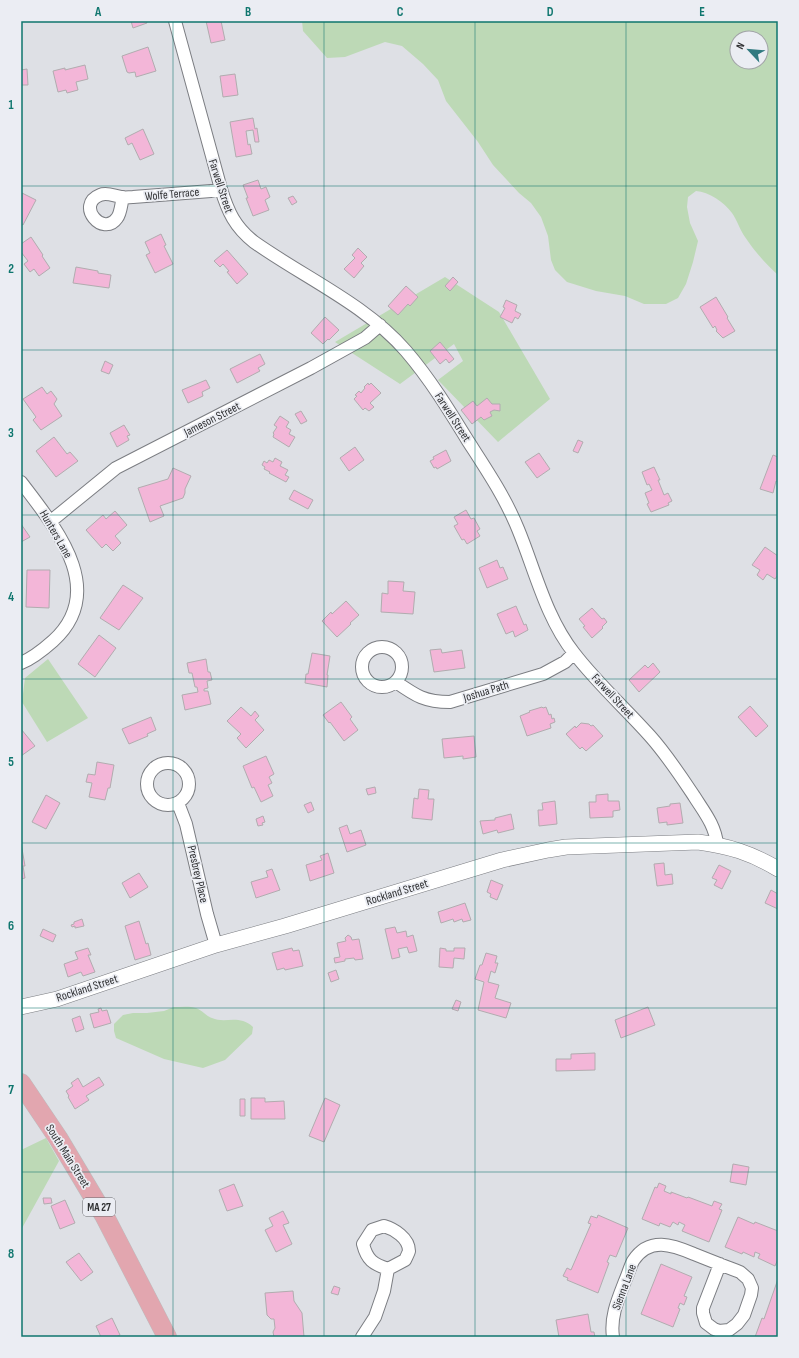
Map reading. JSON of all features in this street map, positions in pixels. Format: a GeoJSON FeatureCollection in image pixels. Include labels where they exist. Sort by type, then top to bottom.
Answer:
{"type":"FeatureCollection","features":[{"type":"Feature","properties":{"kind":"main road","name":"South Main Street"},"geometry":{"type":"LineString","coordinates":[[21,1083],[58,1138],[104,1215],[166,1337]]}},
{"type":"Feature","properties":{"kind":"street","name":"Farwell Street"},"geometry":{"type":"LineString","coordinates":[[175,21],[220,189],[230,214],[244,235],[344,299],[380,326],[405,350],[431,383],[492,479],[510,512],[558,630],[574,653],[608,692],[650,736],[669,760],[711,822],[717,844]]}},
{"type":"Feature","properties":{"kind":"street","name":"Wolfe Terrace"},"geometry":{"type":"LineString","coordinates":[[123,197],[118,218],[110,223],[104,224],[94,220],[90,209],[91,203],[94,198],[99,195],[109,194],[123,197],[188,193],[220,189]]}},
{"type":"Feature","properties":{"kind":"street","name":"Jameson Street"},"geometry":{"type":"LineString","coordinates":[[51,522],[116,468],[311,368],[365,338],[380,326]]}},
{"type":"Feature","properties":{"kind":"street","name":"Hunters Lane"},"geometry":{"type":"LineString","coordinates":[[21,482],[51,522],[72,559],[78,592],[73,615],[63,632],[47,646],[21,663]]}},
{"type":"Feature","properties":{"kind":"street","name":"Joshua Path"},"geometry":{"type":"LineString","coordinates":[[396,682],[410,692],[424,699],[437,702],[450,702],[543,674],[565,662],[574,653]]}},
{"type":"Feature","properties":{"kind":"street","name":"Presbrey Place"},"geometry":{"type":"LineString","coordinates":[[178,804],[186,824],[207,914],[216,945]]}},
{"type":"Feature","properties":{"kind":"street","name":"Rockland Street"},"geometry":{"type":"LineString","coordinates":[[21,1007],[57,999],[216,945],[286,926],[476,867],[548,850],[572,847],[684,842],[717,844],[751,854],[778,869]]}},
{"type":"Feature","properties":{"kind":"street","name":"Sienna Lane"},"geometry":{"type":"LineString","coordinates":[[613,1337],[612,1320],[615,1308],[633,1261],[647,1248],[658,1244],[670,1245],[720,1264],[744,1275],[751,1283],[752,1295],[740,1321],[734,1328],[724,1331],[714,1329],[706,1323],[703,1314],[704,1303],[720,1264]]}},
{"type":"Feature","properties":{"kind":"street"},"geometry":{"type":"LineString","coordinates":[[362,1337],[375,1317],[384,1291],[388,1268]]}},
{"type":"Feature","properties":{"kind":"green space"},"geometry":{"type":"Polygon","coordinates":[[[302,21],[778,21],[778,275],[764,262],[753,248],[729,209],[721,201],[706,193],[696,191],[688,197],[687,207],[690,223],[698,241],[686,284],[678,298],[666,304],[644,304],[625,296],[596,291],[567,282],[555,270],[551,260],[548,236],[541,217],[531,203],[519,193],[493,165],[478,142],[446,101],[438,80],[423,64],[402,46],[385,42],[345,57],[327,58],[303,31],[302,21]]]}},
{"type":"Feature","properties":{"kind":"green space"},"geometry":{"type":"Polygon","coordinates":[[[445,277],[499,312],[550,399],[498,442],[438,380],[463,361],[454,344],[400,384],[335,342],[445,277]]]}},
{"type":"Feature","properties":{"kind":"green space"},"geometry":{"type":"Polygon","coordinates":[[[48,659],[88,718],[47,742],[22,702],[25,678],[48,659]]]}},
{"type":"Feature","properties":{"kind":"green space"},"geometry":{"type":"Polygon","coordinates":[[[174,1007],[196,1008],[217,1020],[243,1021],[253,1027],[252,1034],[225,1060],[203,1068],[164,1059],[116,1038],[114,1024],[123,1015],[164,1011],[174,1007]]]}},
{"type":"Feature","properties":{"kind":"green space"},"geometry":{"type":"Polygon","coordinates":[[[46,1138],[59,1161],[21,1230],[21,1150],[46,1138]]]}},
{"type":"Feature","properties":{"kind":"building"},"geometry":{"type":"Polygon","coordinates":[[[131,21],[146,21],[147,23],[133,28],[131,21]]]}},
{"type":"Feature","properties":{"kind":"building"},"geometry":{"type":"Polygon","coordinates":[[[206,21],[221,21],[225,40],[211,43],[206,21]]]}},
{"type":"Feature","properties":{"kind":"building"},"geometry":{"type":"Polygon","coordinates":[[[148,47],[156,71],[136,77],[135,72],[127,72],[122,56],[148,47]]]}},
{"type":"Feature","properties":{"kind":"building"},"geometry":{"type":"Polygon","coordinates":[[[85,65],[88,79],[76,82],[78,90],[67,93],[66,90],[58,92],[53,71],[65,68],[65,70],[85,65]]]}},
{"type":"Feature","properties":{"kind":"building"},"geometry":{"type":"Polygon","coordinates":[[[27,69],[28,85],[21,85],[21,70],[27,69]]]}},
{"type":"Feature","properties":{"kind":"building"},"geometry":{"type":"Polygon","coordinates":[[[235,74],[238,95],[223,97],[220,76],[235,74]]]}},
{"type":"Feature","properties":{"kind":"building"},"geometry":{"type":"Polygon","coordinates":[[[253,118],[255,129],[257,128],[259,142],[255,142],[253,130],[246,131],[248,145],[250,144],[252,154],[236,157],[230,122],[253,118]]]}},
{"type":"Feature","properties":{"kind":"building"},"geometry":{"type":"Polygon","coordinates":[[[143,129],[154,154],[140,160],[132,143],[128,145],[125,138],[143,129]]]}},
{"type":"Feature","properties":{"kind":"building"},"geometry":{"type":"Polygon","coordinates":[[[258,180],[261,189],[266,187],[270,197],[265,200],[269,210],[253,216],[243,185],[258,180]]]}},
{"type":"Feature","properties":{"kind":"building"},"geometry":{"type":"Polygon","coordinates":[[[22,193],[36,200],[23,225],[21,224],[22,193]]]}},
{"type":"Feature","properties":{"kind":"building"},"geometry":{"type":"Polygon","coordinates":[[[293,196],[297,202],[292,205],[288,198],[293,196]]]}},
{"type":"Feature","properties":{"kind":"building"},"geometry":{"type":"Polygon","coordinates":[[[161,234],[166,245],[164,246],[173,264],[155,273],[146,255],[150,253],[145,242],[161,234]]]}},
{"type":"Feature","properties":{"kind":"building"},"geometry":{"type":"Polygon","coordinates":[[[31,237],[50,268],[39,276],[34,269],[30,272],[24,264],[28,261],[21,252],[21,244],[31,237]]]}},
{"type":"Feature","properties":{"kind":"building"},"geometry":{"type":"Polygon","coordinates":[[[358,248],[367,257],[361,263],[364,266],[354,278],[344,269],[355,258],[352,255],[358,248]]]}},
{"type":"Feature","properties":{"kind":"building"},"geometry":{"type":"Polygon","coordinates":[[[227,250],[248,274],[237,284],[227,272],[229,271],[223,264],[220,267],[214,261],[227,250]]]}},
{"type":"Feature","properties":{"kind":"building"},"geometry":{"type":"Polygon","coordinates":[[[76,267],[111,275],[109,288],[73,283],[76,267]]]}},
{"type":"Feature","properties":{"kind":"building"},"geometry":{"type":"Polygon","coordinates":[[[453,277],[458,282],[450,291],[445,286],[453,277]]]}},
{"type":"Feature","properties":{"kind":"building"},"geometry":{"type":"Polygon","coordinates":[[[406,286],[418,297],[410,306],[408,304],[398,315],[388,306],[406,286]]]}},
{"type":"Feature","properties":{"kind":"building"},"geometry":{"type":"Polygon","coordinates":[[[716,297],[735,331],[723,338],[716,331],[715,326],[713,328],[700,307],[716,297]]]}},
{"type":"Feature","properties":{"kind":"building"},"geometry":{"type":"Polygon","coordinates":[[[506,300],[517,305],[515,311],[521,314],[518,319],[515,317],[512,323],[500,317],[505,308],[503,307],[506,300]]]}},
{"type":"Feature","properties":{"kind":"building"},"geometry":{"type":"Polygon","coordinates":[[[325,317],[339,330],[323,344],[311,333],[325,317]]]}},
{"type":"Feature","properties":{"kind":"building"},"geometry":{"type":"Polygon","coordinates":[[[440,342],[454,359],[449,363],[446,359],[440,364],[430,351],[440,342]]]}},
{"type":"Feature","properties":{"kind":"building"},"geometry":{"type":"Polygon","coordinates":[[[260,354],[265,364],[258,368],[260,371],[237,383],[230,369],[260,354]]]}},
{"type":"Feature","properties":{"kind":"building"},"geometry":{"type":"Polygon","coordinates":[[[105,361],[113,365],[109,374],[101,371],[105,361]]]}},
{"type":"Feature","properties":{"kind":"building"},"geometry":{"type":"Polygon","coordinates":[[[206,380],[210,388],[202,392],[203,396],[188,403],[182,390],[206,380]]]}},
{"type":"Feature","properties":{"kind":"building"},"geometry":{"type":"Polygon","coordinates":[[[368,383],[369,385],[371,383],[381,393],[370,403],[374,407],[369,411],[365,408],[363,410],[354,399],[357,396],[355,395],[359,391],[361,393],[368,383]]]}},
{"type":"Feature","properties":{"kind":"building"},"geometry":{"type":"Polygon","coordinates":[[[42,387],[47,394],[51,391],[57,399],[54,404],[62,416],[41,430],[33,420],[36,417],[23,399],[42,387]]]}},
{"type":"Feature","properties":{"kind":"building"},"geometry":{"type":"Polygon","coordinates":[[[487,398],[492,404],[500,404],[500,411],[494,410],[490,412],[492,416],[484,420],[481,417],[472,424],[461,410],[473,401],[477,406],[487,398]]]}},
{"type":"Feature","properties":{"kind":"building"},"geometry":{"type":"Polygon","coordinates":[[[301,411],[307,421],[301,424],[295,414],[301,411]]]}},
{"type":"Feature","properties":{"kind":"building"},"geometry":{"type":"Polygon","coordinates":[[[280,416],[289,422],[286,427],[291,430],[289,434],[295,437],[289,447],[273,437],[273,433],[277,427],[274,425],[280,416]]]}},
{"type":"Feature","properties":{"kind":"building"},"geometry":{"type":"Polygon","coordinates":[[[124,425],[130,435],[127,436],[129,440],[117,447],[110,433],[124,425]]]}},
{"type":"Feature","properties":{"kind":"building"},"geometry":{"type":"Polygon","coordinates":[[[54,437],[67,454],[70,452],[78,461],[56,477],[36,451],[54,437]]]}},
{"type":"Feature","properties":{"kind":"building"},"geometry":{"type":"Polygon","coordinates":[[[578,440],[583,442],[578,453],[573,451],[578,440]]]}},
{"type":"Feature","properties":{"kind":"building"},"geometry":{"type":"Polygon","coordinates":[[[355,447],[364,460],[349,471],[340,458],[355,447]]]}},
{"type":"Feature","properties":{"kind":"building"},"geometry":{"type":"Polygon","coordinates":[[[446,450],[451,461],[437,469],[436,467],[434,468],[430,461],[434,459],[433,457],[446,450]]]}},
{"type":"Feature","properties":{"kind":"building"},"geometry":{"type":"Polygon","coordinates":[[[539,453],[550,469],[537,478],[525,462],[539,453]]]}},
{"type":"Feature","properties":{"kind":"building"},"geometry":{"type":"Polygon","coordinates":[[[773,455],[778,457],[778,482],[776,481],[773,493],[760,489],[773,455]]]}},
{"type":"Feature","properties":{"kind":"building"},"geometry":{"type":"Polygon","coordinates":[[[275,458],[282,462],[280,466],[288,470],[285,475],[289,477],[286,482],[269,473],[270,472],[264,469],[265,467],[262,465],[264,461],[267,463],[269,460],[273,462],[275,458]]]}},
{"type":"Feature","properties":{"kind":"building"},"geometry":{"type":"Polygon","coordinates":[[[654,467],[660,480],[658,480],[664,495],[668,493],[672,501],[668,503],[669,505],[651,512],[647,504],[649,503],[645,493],[652,490],[649,484],[647,485],[642,472],[654,467]]]}},
{"type":"Feature","properties":{"kind":"building"},"geometry":{"type":"Polygon","coordinates":[[[173,468],[191,476],[183,498],[160,506],[164,516],[150,522],[138,488],[168,479],[173,468]]]}},
{"type":"Feature","properties":{"kind":"building"},"geometry":{"type":"Polygon","coordinates":[[[294,490],[313,500],[308,509],[289,499],[294,490]]]}},
{"type":"Feature","properties":{"kind":"building"},"geometry":{"type":"Polygon","coordinates":[[[466,510],[471,519],[474,518],[480,529],[477,531],[480,536],[467,544],[464,539],[462,540],[454,526],[458,524],[454,517],[466,510]]]}},
{"type":"Feature","properties":{"kind":"building"},"geometry":{"type":"Polygon","coordinates":[[[115,511],[127,525],[115,536],[121,543],[113,551],[106,544],[102,548],[86,530],[103,515],[106,519],[115,511]]]}},
{"type":"Feature","properties":{"kind":"building"},"geometry":{"type":"Polygon","coordinates":[[[21,524],[30,537],[21,542],[21,524]]]}},
{"type":"Feature","properties":{"kind":"building"},"geometry":{"type":"Polygon","coordinates":[[[765,547],[778,556],[778,575],[775,579],[767,574],[763,580],[757,575],[760,570],[752,565],[765,547]]]}},
{"type":"Feature","properties":{"kind":"building"},"geometry":{"type":"Polygon","coordinates":[[[497,560],[500,568],[503,567],[508,579],[487,588],[479,568],[497,560]]]}},
{"type":"Feature","properties":{"kind":"building"},"geometry":{"type":"Polygon","coordinates":[[[27,570],[50,570],[49,608],[26,607],[27,570]]]}},
{"type":"Feature","properties":{"kind":"building"},"geometry":{"type":"Polygon","coordinates":[[[388,581],[404,582],[403,591],[415,592],[413,614],[381,612],[382,593],[388,594],[388,581]]]}},
{"type":"Feature","properties":{"kind":"building"},"geometry":{"type":"Polygon","coordinates":[[[123,585],[143,598],[119,630],[100,618],[123,585]]]}},
{"type":"Feature","properties":{"kind":"building"},"geometry":{"type":"Polygon","coordinates":[[[346,601],[359,615],[337,637],[322,621],[346,601]]]}},
{"type":"Feature","properties":{"kind":"building"},"geometry":{"type":"Polygon","coordinates":[[[516,606],[524,625],[526,624],[528,630],[515,637],[513,631],[506,634],[497,614],[516,606]]]}},
{"type":"Feature","properties":{"kind":"building"},"geometry":{"type":"Polygon","coordinates":[[[592,608],[602,619],[604,618],[607,622],[592,638],[583,627],[585,626],[579,619],[592,608]]]}},
{"type":"Feature","properties":{"kind":"building"},"geometry":{"type":"Polygon","coordinates":[[[99,635],[116,648],[95,677],[78,664],[99,635]]]}},
{"type":"Feature","properties":{"kind":"building"},"geometry":{"type":"Polygon","coordinates":[[[441,649],[442,653],[462,650],[465,668],[434,672],[430,650],[441,649]]]}},
{"type":"Feature","properties":{"kind":"building"},"geometry":{"type":"Polygon","coordinates":[[[312,653],[330,656],[327,687],[305,683],[312,653]]]}},
{"type":"Feature","properties":{"kind":"building"},"geometry":{"type":"Polygon","coordinates":[[[206,659],[208,672],[210,672],[212,680],[207,681],[208,688],[204,689],[204,691],[208,691],[211,704],[185,710],[182,695],[198,692],[197,687],[195,687],[192,673],[189,673],[187,663],[206,659]]]}},
{"type":"Feature","properties":{"kind":"building"},"geometry":{"type":"Polygon","coordinates":[[[653,663],[660,672],[639,692],[629,680],[645,665],[648,668],[653,663]]]}},
{"type":"Feature","properties":{"kind":"building"},"geometry":{"type":"Polygon","coordinates":[[[341,702],[352,717],[350,719],[358,730],[344,741],[323,715],[341,702]]]}},
{"type":"Feature","properties":{"kind":"building"},"geometry":{"type":"Polygon","coordinates":[[[750,706],[768,726],[756,737],[738,717],[750,706]]]}},
{"type":"Feature","properties":{"kind":"building"},"geometry":{"type":"Polygon","coordinates":[[[241,707],[251,716],[255,711],[259,716],[255,720],[264,730],[246,748],[237,738],[241,734],[227,721],[241,707]]]}},
{"type":"Feature","properties":{"kind":"building"},"geometry":{"type":"Polygon","coordinates":[[[546,707],[549,715],[551,714],[552,719],[554,718],[555,722],[550,724],[551,728],[527,736],[520,716],[530,712],[529,711],[546,707]]]}},
{"type":"Feature","properties":{"kind":"building"},"geometry":{"type":"Polygon","coordinates":[[[151,717],[156,730],[147,734],[148,736],[129,744],[122,729],[151,717]]]}},
{"type":"Feature","properties":{"kind":"building"},"geometry":{"type":"Polygon","coordinates":[[[581,723],[589,724],[591,726],[593,725],[603,736],[586,751],[582,747],[580,749],[566,734],[581,723]]]}},
{"type":"Feature","properties":{"kind":"building"},"geometry":{"type":"Polygon","coordinates":[[[21,729],[35,746],[21,756],[21,729]]]}},
{"type":"Feature","properties":{"kind":"building"},"geometry":{"type":"Polygon","coordinates":[[[474,736],[476,757],[463,759],[463,756],[444,758],[442,739],[474,736]]]}},
{"type":"Feature","properties":{"kind":"building"},"geometry":{"type":"Polygon","coordinates":[[[266,756],[274,774],[269,777],[272,783],[268,785],[273,796],[261,802],[254,787],[252,788],[243,766],[266,756]]]}},
{"type":"Feature","properties":{"kind":"building"},"geometry":{"type":"Polygon","coordinates":[[[97,762],[114,765],[110,788],[108,788],[105,800],[89,797],[92,783],[86,782],[88,774],[95,775],[97,762]]]}},
{"type":"Feature","properties":{"kind":"building"},"geometry":{"type":"Polygon","coordinates":[[[375,787],[376,793],[368,795],[366,789],[375,787]]]}},
{"type":"Feature","properties":{"kind":"building"},"geometry":{"type":"Polygon","coordinates":[[[419,789],[429,790],[428,799],[434,799],[432,820],[412,818],[414,798],[418,799],[419,789]]]}},
{"type":"Feature","properties":{"kind":"building"},"geometry":{"type":"Polygon","coordinates":[[[608,794],[608,801],[619,801],[620,810],[613,811],[613,817],[590,818],[589,802],[596,802],[596,795],[608,794]]]}},
{"type":"Feature","properties":{"kind":"building"},"geometry":{"type":"Polygon","coordinates":[[[46,795],[60,803],[46,829],[32,822],[46,795]]]}},
{"type":"Feature","properties":{"kind":"building"},"geometry":{"type":"Polygon","coordinates":[[[555,801],[557,824],[539,826],[538,810],[543,810],[542,803],[555,801]]]}},
{"type":"Feature","properties":{"kind":"building"},"geometry":{"type":"Polygon","coordinates":[[[311,802],[314,810],[308,813],[304,805],[311,802]]]}},
{"type":"Feature","properties":{"kind":"building"},"geometry":{"type":"Polygon","coordinates":[[[680,803],[683,823],[667,825],[667,822],[659,823],[657,808],[680,803]]]}},
{"type":"Feature","properties":{"kind":"building"},"geometry":{"type":"Polygon","coordinates":[[[511,814],[514,829],[498,833],[497,830],[483,834],[480,821],[495,820],[495,818],[511,814]]]}},
{"type":"Feature","properties":{"kind":"building"},"geometry":{"type":"Polygon","coordinates":[[[263,816],[265,822],[262,823],[263,825],[258,826],[256,819],[263,816]]]}},
{"type":"Feature","properties":{"kind":"building"},"geometry":{"type":"Polygon","coordinates":[[[347,825],[350,834],[361,830],[366,845],[347,852],[339,828],[347,825]]]}},
{"type":"Feature","properties":{"kind":"building"},"geometry":{"type":"Polygon","coordinates":[[[21,843],[25,866],[23,866],[25,878],[21,879],[21,843]]]}},
{"type":"Feature","properties":{"kind":"building"},"geometry":{"type":"Polygon","coordinates":[[[328,853],[334,873],[310,881],[306,865],[322,860],[320,856],[328,853]]]}},
{"type":"Feature","properties":{"kind":"building"},"geometry":{"type":"Polygon","coordinates":[[[664,863],[665,875],[672,874],[673,884],[657,886],[654,864],[664,863]]]}},
{"type":"Feature","properties":{"kind":"building"},"geometry":{"type":"Polygon","coordinates":[[[719,865],[731,871],[722,889],[714,885],[717,880],[712,878],[719,865]]]}},
{"type":"Feature","properties":{"kind":"building"},"geometry":{"type":"Polygon","coordinates":[[[272,869],[280,890],[256,898],[251,882],[268,877],[266,871],[272,869]]]}},
{"type":"Feature","properties":{"kind":"building"},"geometry":{"type":"Polygon","coordinates":[[[139,873],[148,887],[130,898],[122,883],[139,873]]]}},
{"type":"Feature","properties":{"kind":"building"},"geometry":{"type":"Polygon","coordinates":[[[491,880],[503,885],[497,900],[490,897],[491,894],[487,892],[491,880]]]}},
{"type":"Feature","properties":{"kind":"building"},"geometry":{"type":"Polygon","coordinates":[[[771,890],[778,894],[778,909],[765,903],[771,890]]]}},
{"type":"Feature","properties":{"kind":"building"},"geometry":{"type":"Polygon","coordinates":[[[465,903],[471,920],[463,922],[462,919],[454,922],[453,919],[441,923],[438,912],[465,903]]]}},
{"type":"Feature","properties":{"kind":"building"},"geometry":{"type":"Polygon","coordinates":[[[82,919],[84,926],[75,928],[75,926],[72,927],[71,925],[74,924],[74,922],[82,919]]]}},
{"type":"Feature","properties":{"kind":"building"},"geometry":{"type":"Polygon","coordinates":[[[139,921],[151,955],[135,960],[125,926],[139,921]]]}},
{"type":"Feature","properties":{"kind":"building"},"geometry":{"type":"Polygon","coordinates":[[[395,927],[397,933],[406,931],[407,937],[413,935],[417,951],[409,953],[407,947],[398,949],[400,957],[392,959],[385,929],[395,927]]]}},
{"type":"Feature","properties":{"kind":"building"},"geometry":{"type":"Polygon","coordinates":[[[43,929],[56,935],[53,942],[40,936],[43,929]]]}},
{"type":"Feature","properties":{"kind":"building"},"geometry":{"type":"Polygon","coordinates":[[[348,935],[352,940],[359,939],[363,959],[345,959],[345,961],[335,963],[334,958],[340,957],[337,943],[346,941],[345,938],[348,935]]]}},
{"type":"Feature","properties":{"kind":"building"},"geometry":{"type":"Polygon","coordinates":[[[88,948],[91,955],[88,955],[95,972],[83,976],[81,972],[68,977],[64,964],[78,959],[75,952],[88,948]]]}},
{"type":"Feature","properties":{"kind":"building"},"geometry":{"type":"Polygon","coordinates":[[[292,948],[293,951],[299,950],[303,966],[285,970],[284,968],[277,970],[272,953],[292,948]]]}},
{"type":"Feature","properties":{"kind":"building"},"geometry":{"type":"Polygon","coordinates":[[[440,948],[446,949],[446,951],[454,951],[454,948],[465,948],[464,959],[454,958],[453,968],[439,967],[440,948]]]}},
{"type":"Feature","properties":{"kind":"building"},"geometry":{"type":"Polygon","coordinates":[[[486,953],[497,956],[495,963],[498,963],[495,973],[491,971],[488,982],[499,985],[495,998],[511,1003],[506,1018],[478,1010],[484,982],[475,979],[486,953]]]}},
{"type":"Feature","properties":{"kind":"building"},"geometry":{"type":"Polygon","coordinates":[[[336,970],[339,979],[331,982],[328,973],[336,970]]]}},
{"type":"Feature","properties":{"kind":"building"},"geometry":{"type":"Polygon","coordinates":[[[456,1000],[461,1002],[458,1011],[452,1009],[456,1000]]]}},
{"type":"Feature","properties":{"kind":"building"},"geometry":{"type":"Polygon","coordinates":[[[648,1007],[655,1025],[621,1038],[615,1020],[648,1007]]]}},
{"type":"Feature","properties":{"kind":"building"},"geometry":{"type":"Polygon","coordinates":[[[101,1008],[102,1011],[107,1010],[111,1023],[94,1028],[90,1014],[99,1012],[98,1009],[101,1008]]]}},
{"type":"Feature","properties":{"kind":"building"},"geometry":{"type":"Polygon","coordinates":[[[80,1016],[84,1029],[76,1032],[72,1019],[80,1016]]]}},
{"type":"Feature","properties":{"kind":"building"},"geometry":{"type":"Polygon","coordinates":[[[595,1053],[595,1070],[556,1071],[556,1059],[571,1059],[571,1054],[595,1053]]]}},
{"type":"Feature","properties":{"kind":"building"},"geometry":{"type":"Polygon","coordinates":[[[99,1077],[104,1085],[86,1096],[89,1100],[75,1109],[66,1091],[73,1086],[71,1083],[78,1078],[83,1087],[99,1077]]]}},
{"type":"Feature","properties":{"kind":"building"},"geometry":{"type":"Polygon","coordinates":[[[251,1098],[265,1098],[265,1102],[284,1101],[285,1119],[251,1119],[251,1098]]]}},
{"type":"Feature","properties":{"kind":"building"},"geometry":{"type":"Polygon","coordinates":[[[325,1098],[340,1105],[324,1142],[309,1136],[325,1098]]]}},
{"type":"Feature","properties":{"kind":"building"},"geometry":{"type":"Polygon","coordinates":[[[240,1099],[245,1099],[245,1116],[240,1116],[240,1099]]]}},
{"type":"Feature","properties":{"kind":"building"},"geometry":{"type":"Polygon","coordinates":[[[733,1164],[749,1167],[746,1185],[730,1182],[733,1164]]]}},
{"type":"Feature","properties":{"kind":"building"},"geometry":{"type":"Polygon","coordinates":[[[659,1183],[666,1186],[664,1191],[671,1194],[671,1192],[712,1206],[714,1201],[722,1204],[719,1209],[722,1210],[709,1242],[682,1231],[685,1225],[679,1222],[678,1225],[673,1222],[670,1227],[660,1223],[659,1226],[642,1219],[655,1187],[657,1188],[659,1183]]]}},
{"type":"Feature","properties":{"kind":"building"},"geometry":{"type":"Polygon","coordinates":[[[234,1184],[243,1206],[227,1211],[219,1190],[234,1184]]]}},
{"type":"Feature","properties":{"kind":"building"},"geometry":{"type":"Polygon","coordinates":[[[43,1198],[51,1198],[52,1203],[44,1204],[43,1198]]]}},
{"type":"Feature","properties":{"kind":"building"},"geometry":{"type":"Polygon","coordinates":[[[65,1200],[75,1223],[60,1229],[51,1206],[65,1200]]]}},
{"type":"Feature","properties":{"kind":"building"},"geometry":{"type":"Polygon","coordinates":[[[283,1211],[289,1223],[283,1225],[292,1244],[276,1252],[265,1230],[273,1226],[269,1218],[283,1211]]]}},
{"type":"Feature","properties":{"kind":"building"},"geometry":{"type":"Polygon","coordinates":[[[598,1215],[628,1228],[616,1257],[610,1255],[607,1262],[609,1263],[598,1293],[567,1280],[568,1278],[563,1276],[567,1268],[571,1270],[591,1224],[588,1223],[591,1216],[597,1218],[598,1215]]]}},
{"type":"Feature","properties":{"kind":"building"},"geometry":{"type":"Polygon","coordinates":[[[738,1217],[754,1224],[755,1222],[778,1231],[778,1259],[775,1266],[758,1258],[760,1254],[755,1252],[754,1257],[725,1247],[738,1217]]]}},
{"type":"Feature","properties":{"kind":"building"},"geometry":{"type":"Polygon","coordinates":[[[79,1253],[93,1272],[81,1281],[66,1262],[79,1253]]]}},
{"type":"Feature","properties":{"kind":"building"},"geometry":{"type":"Polygon","coordinates":[[[661,1264],[692,1277],[684,1296],[687,1297],[684,1305],[680,1303],[678,1308],[680,1309],[673,1327],[641,1314],[661,1264]]]}},
{"type":"Feature","properties":{"kind":"building"},"geometry":{"type":"Polygon","coordinates":[[[778,1279],[778,1337],[755,1337],[762,1318],[764,1319],[778,1279]]]}},
{"type":"Feature","properties":{"kind":"building"},"geometry":{"type":"Polygon","coordinates":[[[334,1286],[340,1288],[338,1295],[331,1293],[334,1286]]]}},
{"type":"Feature","properties":{"kind":"building"},"geometry":{"type":"Polygon","coordinates":[[[293,1291],[294,1301],[302,1313],[304,1337],[274,1337],[274,1319],[271,1319],[267,1315],[265,1293],[293,1291]]]}},
{"type":"Feature","properties":{"kind":"building"},"geometry":{"type":"Polygon","coordinates":[[[588,1314],[591,1332],[594,1332],[595,1337],[559,1337],[556,1320],[588,1314]]]}},
{"type":"Feature","properties":{"kind":"building"},"geometry":{"type":"Polygon","coordinates":[[[112,1318],[120,1335],[116,1337],[101,1337],[96,1326],[112,1318]]]}}]}
